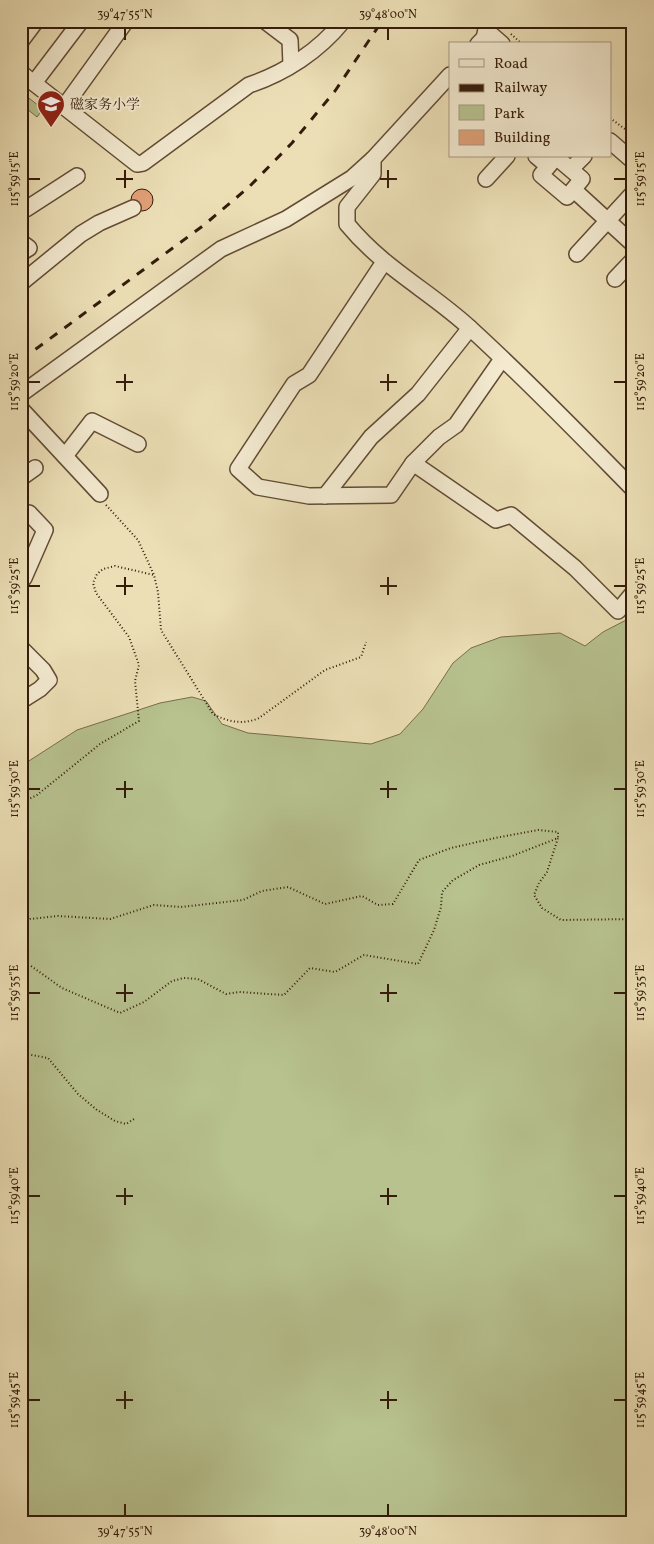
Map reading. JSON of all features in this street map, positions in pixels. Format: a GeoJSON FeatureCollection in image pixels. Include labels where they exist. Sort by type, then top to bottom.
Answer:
{"type":"FeatureCollection","features":[{"type":"Feature","properties":{"kind":"street"},"geometry":{"type":"LineString","coordinates":[[21,41],[36,21]]}},
{"type":"Feature","properties":{"kind":"street"},"geometry":{"type":"LineString","coordinates":[[34,82],[81,21]]}},
{"type":"Feature","properties":{"kind":"street"},"geometry":{"type":"LineString","coordinates":[[64,106],[126,21]]}},
{"type":"Feature","properties":{"kind":"street"},"geometry":{"type":"LineString","coordinates":[[264,21],[290,40],[291,65]]}},
{"type":"Feature","properties":{"kind":"street"},"geometry":{"type":"LineString","coordinates":[[21,73],[137,164],[143,163],[249,85],[267,79],[322,45],[343,21]]}},
{"type":"Feature","properties":{"kind":"street"},"geometry":{"type":"LineString","coordinates":[[479,42],[487,26],[500,42]]}},
{"type":"Feature","properties":{"kind":"street"},"geometry":{"type":"LineString","coordinates":[[21,394],[221,249],[286,219],[352,178],[373,160],[449,75]]}},
{"type":"Feature","properties":{"kind":"street"},"geometry":{"type":"LineString","coordinates":[[612,143],[633,161]]}},
{"type":"Feature","properties":{"kind":"street"},"geometry":{"type":"LineString","coordinates":[[486,178],[505,158]]}},
{"type":"Feature","properties":{"kind":"street"},"geometry":{"type":"LineString","coordinates":[[538,158],[548,166]]}},
{"type":"Feature","properties":{"kind":"street"},"geometry":{"type":"LineString","coordinates":[[555,158],[541,175],[567,197],[582,179],[557,158]]}},
{"type":"Feature","properties":{"kind":"street"},"geometry":{"type":"LineString","coordinates":[[571,169],[582,158]]}},
{"type":"Feature","properties":{"kind":"street"},"geometry":{"type":"LineString","coordinates":[[373,160],[373,174],[347,207],[347,224],[366,247],[470,328],[633,489]]}},
{"type":"Feature","properties":{"kind":"street"},"geometry":{"type":"LineString","coordinates":[[21,209],[26,209],[78,176]]}},
{"type":"Feature","properties":{"kind":"street"},"geometry":{"type":"LineString","coordinates":[[574,190],[633,244]]}},
{"type":"Feature","properties":{"kind":"street"},"geometry":{"type":"LineString","coordinates":[[577,254],[633,193]]}},
{"type":"Feature","properties":{"kind":"street"},"geometry":{"type":"LineString","coordinates":[[21,283],[81,234],[134,208]]}},
{"type":"Feature","properties":{"kind":"street"},"geometry":{"type":"LineString","coordinates":[[21,242],[29,248],[21,253]]}},
{"type":"Feature","properties":{"kind":"street"},"geometry":{"type":"LineString","coordinates":[[614,279],[633,260]]}},
{"type":"Feature","properties":{"kind":"street"},"geometry":{"type":"LineString","coordinates":[[384,262],[309,375],[294,384],[238,469],[258,487],[309,496],[390,495],[413,463],[439,438],[456,425],[502,359]]}},
{"type":"Feature","properties":{"kind":"street"},"geometry":{"type":"LineString","coordinates":[[325,496],[371,438],[418,394],[470,328]]}},
{"type":"Feature","properties":{"kind":"street"},"geometry":{"type":"LineString","coordinates":[[21,409],[100,494]]}},
{"type":"Feature","properties":{"kind":"street"},"geometry":{"type":"LineString","coordinates":[[64,456],[92,421],[138,444]]}},
{"type":"Feature","properties":{"kind":"street"},"geometry":{"type":"LineString","coordinates":[[413,463],[496,520],[511,515],[575,568],[618,611],[633,593]]}},
{"type":"Feature","properties":{"kind":"street"},"geometry":{"type":"LineString","coordinates":[[21,478],[35,468]]}},
{"type":"Feature","properties":{"kind":"street"},"geometry":{"type":"LineString","coordinates":[[21,580],[24,578],[45,530],[29,513]]}},
{"type":"Feature","properties":{"kind":"street"},"geometry":{"type":"LineString","coordinates":[[21,648],[44,670],[49,680],[40,689],[21,701]]}},
{"type":"Feature","properties":{"kind":"path"},"geometry":{"type":"LineString","coordinates":[[612,119],[633,135]]}},
{"type":"Feature","properties":{"kind":"path"},"geometry":{"type":"LineString","coordinates":[[100,494],[109,508],[138,540],[154,576],[158,592],[161,630],[212,714],[225,720],[247,723],[259,718],[325,670],[362,657],[366,642]]}},
{"type":"Feature","properties":{"kind":"path"},"geometry":{"type":"LineString","coordinates":[[21,803],[37,795],[100,744],[139,721],[135,680],[139,665],[129,637],[96,593],[93,583],[97,574],[104,569],[115,566],[154,576]]}},
{"type":"Feature","properties":{"kind":"path"},"geometry":{"type":"LineString","coordinates":[[21,925],[30,919],[58,916],[110,919],[154,906],[181,907],[243,900],[262,891],[288,887],[325,904],[362,896],[378,906],[393,904],[419,860],[450,848],[538,830],[558,832],[558,838],[547,872],[539,883],[534,895],[542,908],[561,920],[633,919]]}},
{"type":"Feature","properties":{"kind":"path"},"geometry":{"type":"LineString","coordinates":[[21,969],[31,966],[62,988],[120,1013],[144,1002],[172,981],[184,978],[198,979],[226,994],[238,992],[284,995],[310,968],[335,972],[364,955],[418,964],[434,930],[441,907],[442,892],[453,880],[479,865],[512,856],[558,838]]}},
{"type":"Feature","properties":{"kind":"path"},"geometry":{"type":"LineString","coordinates":[[21,1052],[48,1058],[78,1094],[97,1110],[115,1121],[126,1124],[134,1119]]}},
{"type":"Feature","properties":{"kind":"green space"},"geometry":{"type":"Polygon","coordinates":[[[21,92],[43,109],[37,117],[21,104],[21,92]]]}},
{"type":"Feature","properties":{"kind":"green space"},"geometry":{"type":"Polygon","coordinates":[[[633,618],[633,1523],[21,1523],[21,766],[77,730],[160,703],[192,697],[206,701],[222,724],[248,733],[371,744],[400,734],[423,709],[453,663],[471,648],[501,637],[560,633],[585,646],[603,632],[633,618]]]}},
{"type":"Feature","properties":{"kind":"building"},"geometry":{"type":"Polygon","coordinates":[[[142,189],[150,192],[153,200],[150,208],[142,211],[134,208],[131,200],[134,192],[142,189]]]}},
{"type":"Feature","properties":{"kind":"railway"},"geometry":{"type":"LineString","coordinates":[[21,360],[204,225],[249,187],[292,143],[335,91],[382,21]]}},
{"type":"Feature","properties":{"kind":"place","name":"磁家务小学"},"geometry":{"type":"Point","coordinates":[51,128]}}]}
